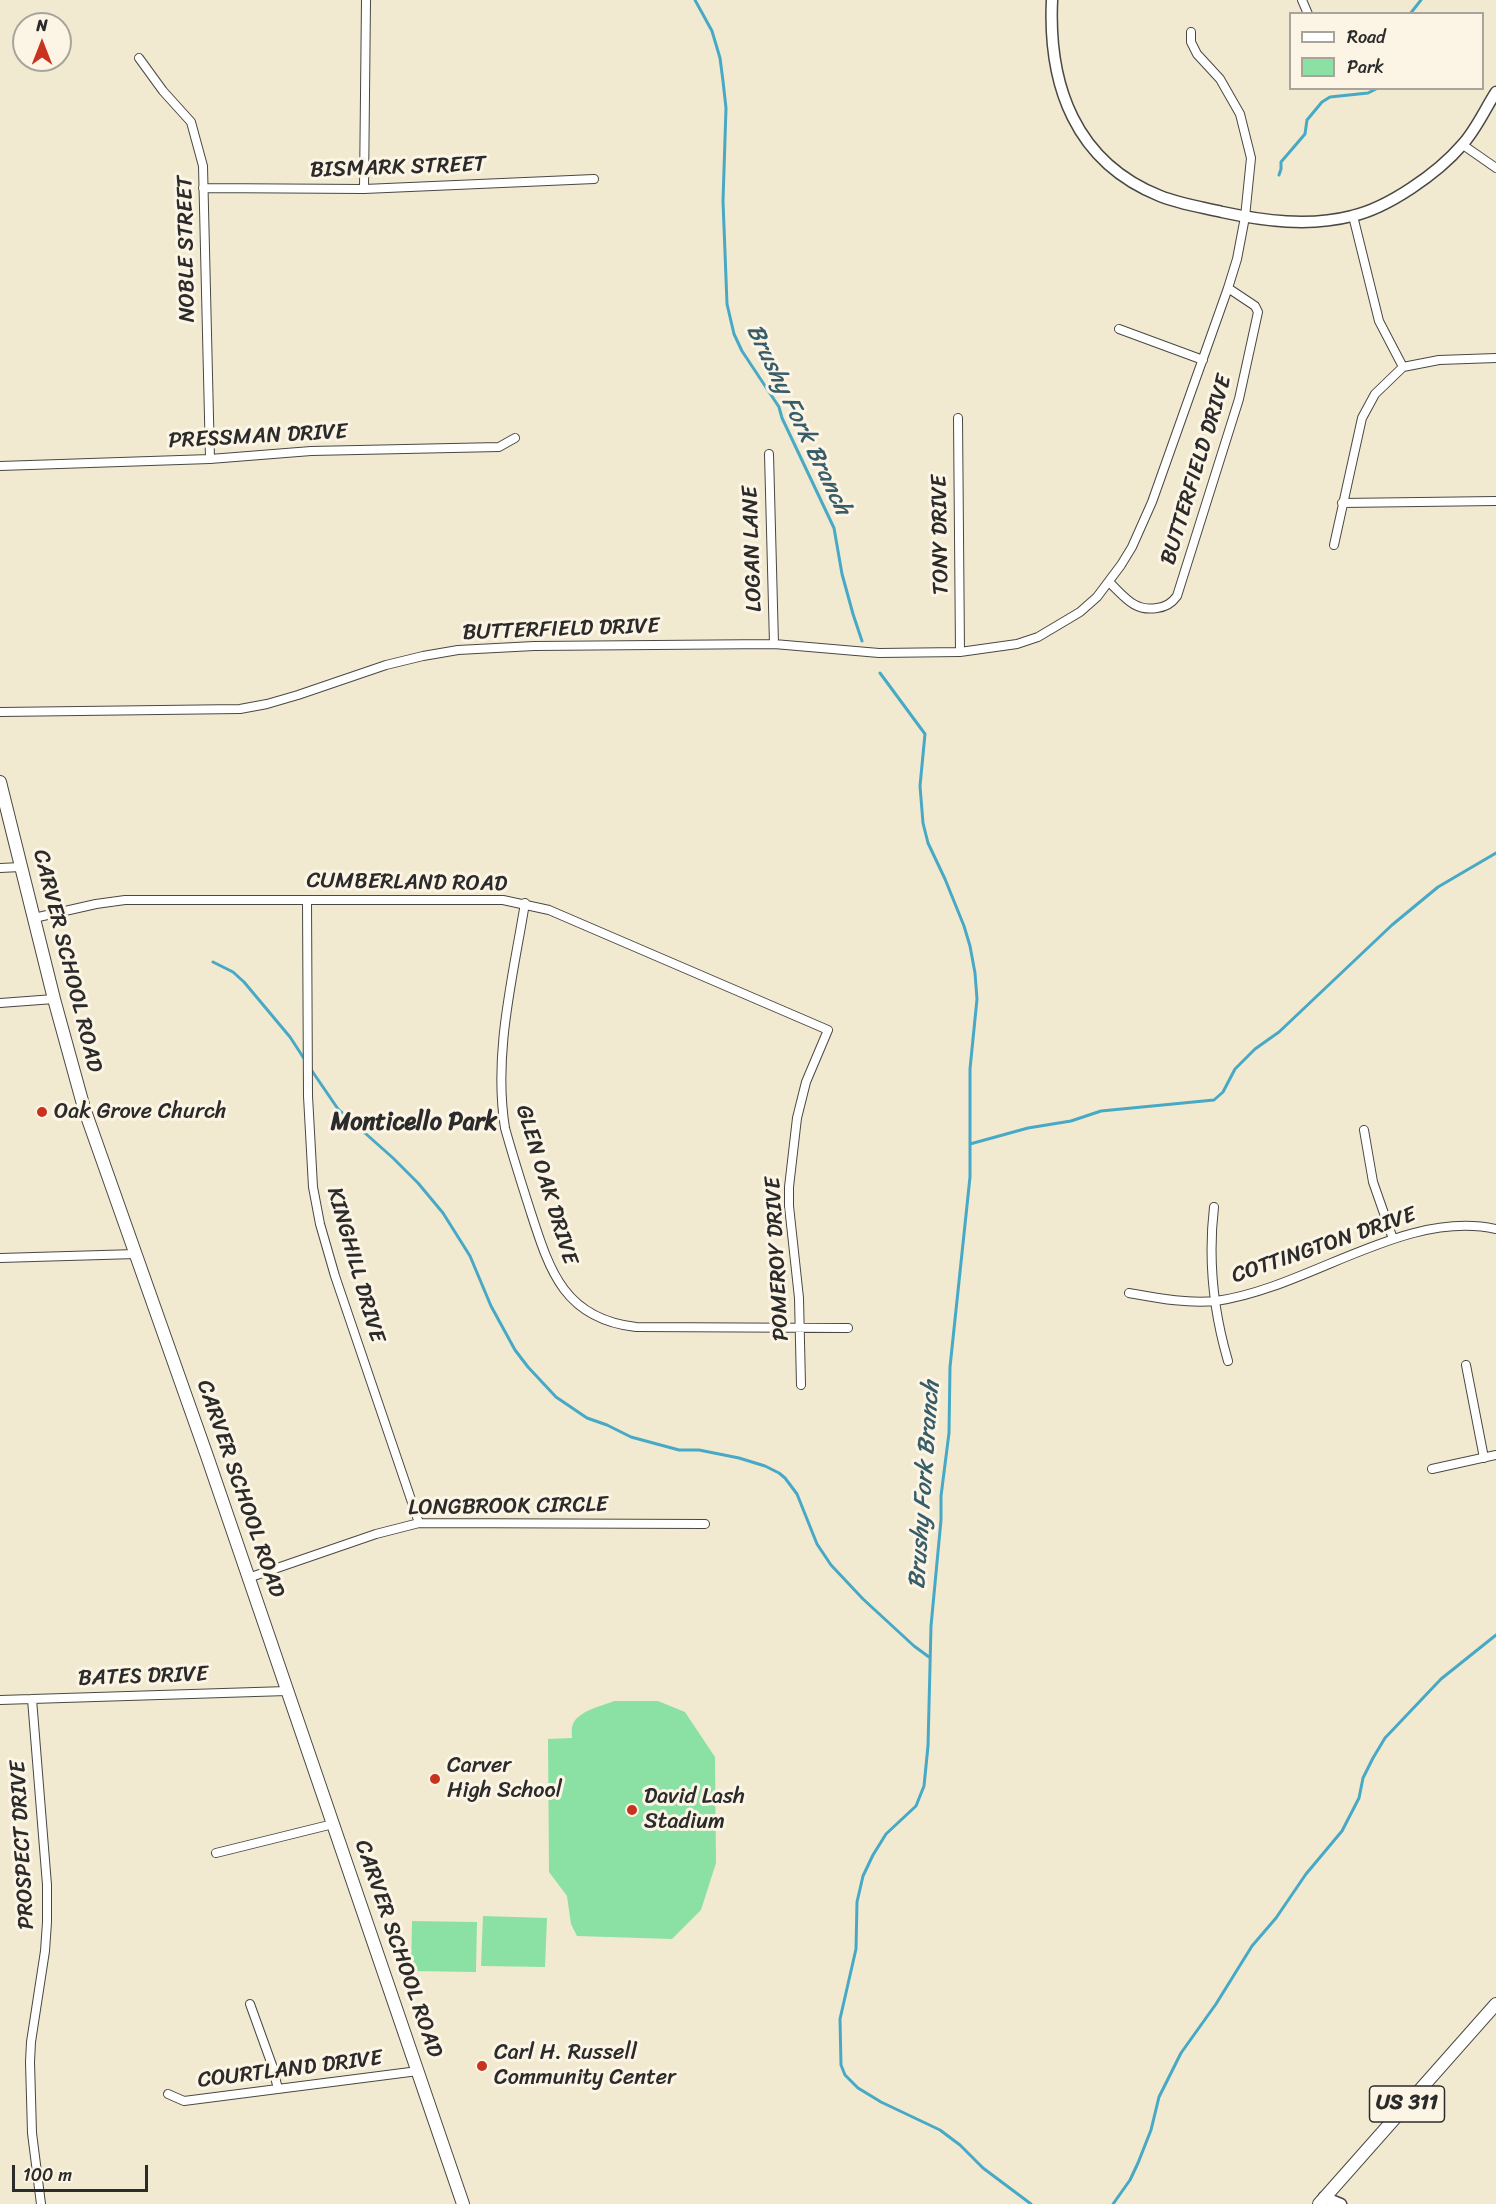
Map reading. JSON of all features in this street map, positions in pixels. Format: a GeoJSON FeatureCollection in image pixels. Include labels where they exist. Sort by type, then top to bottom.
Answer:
{"type":"FeatureCollection","features":[{"type":"Feature","properties":{"kind":"main road","name":"CARVER SCHOOL ROAD"},"geometry":{"type":"LineString","coordinates":[[0,782],[54,999],[84,1108],[463,2204]]}},
{"type":"Feature","properties":{"kind":"main road","name":"US 311"},"geometry":{"type":"LineString","coordinates":[[1321,2201],[1496,2004]]}},
{"type":"Feature","properties":{"kind":"street"},"geometry":{"type":"LineString","coordinates":[[364,189],[366,0]]}},
{"type":"Feature","properties":{"kind":"street"},"geometry":{"type":"LineString","coordinates":[[1052,0],[1051,36],[1058,81],[1071,116],[1095,151],[1122,176],[1160,196],[1183,204],[1245,217],[1294,222],[1353,216],[1405,192],[1430,175],[1463,145],[1496,92]]}},
{"type":"Feature","properties":{"kind":"street","name":"BUTTERFIELD DRIVE"},"geometry":{"type":"LineString","coordinates":[[0,712],[240,709],[288,698],[386,665],[458,650],[534,646],[774,644],[879,653],[960,652],[1017,644],[1038,637],[1080,612],[1097,597],[1132,547],[1152,502],[1237,259],[1245,217],[1251,158],[1240,114],[1220,79],[1197,54],[1191,42],[1191,32]]}},
{"type":"Feature","properties":{"kind":"street","name":"NOBLE STREET"},"geometry":{"type":"LineString","coordinates":[[140,58],[163,91],[191,122],[203,166],[210,459]]}},
{"type":"Feature","properties":{"kind":"street"},"geometry":{"type":"LineString","coordinates":[[1463,145],[1496,168]]}},
{"type":"Feature","properties":{"kind":"street","name":"BISMARK STREET"},"geometry":{"type":"LineString","coordinates":[[203,188],[364,189],[594,179]]}},
{"type":"Feature","properties":{"kind":"street"},"geometry":{"type":"LineString","coordinates":[[1353,216],[1379,321],[1403,367]]}},
{"type":"Feature","properties":{"kind":"street","name":"BUTTERFIELD DRIVE"},"geometry":{"type":"LineString","coordinates":[[1109,582],[1129,602],[1139,608],[1164,607],[1177,596],[1236,409],[1252,347],[1258,312],[1255,306],[1228,288]]}},
{"type":"Feature","properties":{"kind":"street"},"geometry":{"type":"LineString","coordinates":[[1119,329],[1203,360]]}},
{"type":"Feature","properties":{"kind":"street"},"geometry":{"type":"LineString","coordinates":[[1334,545],[1362,418],[1375,394],[1403,367],[1439,360],[1496,358]]}},
{"type":"Feature","properties":{"kind":"street","name":"TONY DRIVE"},"geometry":{"type":"LineString","coordinates":[[958,418],[960,652]]}},
{"type":"Feature","properties":{"kind":"street","name":"PRESSMAN DRIVE"},"geometry":{"type":"LineString","coordinates":[[0,466],[210,459],[311,451],[499,447],[515,438]]}},
{"type":"Feature","properties":{"kind":"street","name":"LOGAN LANE"},"geometry":{"type":"LineString","coordinates":[[769,454],[774,644]]}},
{"type":"Feature","properties":{"kind":"street"},"geometry":{"type":"LineString","coordinates":[[1342,503],[1496,501]]}},
{"type":"Feature","properties":{"kind":"street"},"geometry":{"type":"LineString","coordinates":[[0,868],[21,867]]}},
{"type":"Feature","properties":{"kind":"street","name":"CUMBERLAND ROAD"},"geometry":{"type":"LineString","coordinates":[[34,918],[125,900],[462,898],[525,903],[549,910],[828,1030]]}},
{"type":"Feature","properties":{"kind":"street","name":"KINGHILL DRIVE"},"geometry":{"type":"LineString","coordinates":[[307,900],[308,1096],[313,1187],[320,1224],[335,1276],[419,1523]]}},
{"type":"Feature","properties":{"kind":"street","name":"GLEN OAK DRIVE"},"geometry":{"type":"LineString","coordinates":[[525,903],[502,1050],[501,1108],[505,1128],[547,1262],[564,1290],[599,1318],[618,1325],[848,1328]]}},
{"type":"Feature","properties":{"kind":"street"},"geometry":{"type":"LineString","coordinates":[[0,1003],[54,999]]}},
{"type":"Feature","properties":{"kind":"street","name":"POMEROY DRIVE"},"geometry":{"type":"LineString","coordinates":[[801,1385],[800,1328],[789,1206],[792,1149],[806,1082],[828,1030]]}},
{"type":"Feature","properties":{"kind":"street"},"geometry":{"type":"LineString","coordinates":[[1364,1130],[1373,1182],[1393,1239]]}},
{"type":"Feature","properties":{"kind":"street"},"geometry":{"type":"LineString","coordinates":[[1214,1207],[1211,1259],[1214,1301],[1228,1361]]}},
{"type":"Feature","properties":{"kind":"street","name":"COTTINGTON DRIVE"},"geometry":{"type":"LineString","coordinates":[[1129,1293],[1169,1300],[1214,1301],[1261,1290],[1303,1276],[1393,1239],[1441,1226],[1462,1225],[1496,1229]]}},
{"type":"Feature","properties":{"kind":"street"},"geometry":{"type":"LineString","coordinates":[[0,1258],[136,1254]]}},
{"type":"Feature","properties":{"kind":"street"},"geometry":{"type":"LineString","coordinates":[[1466,1365],[1484,1458]]}},
{"type":"Feature","properties":{"kind":"street"},"geometry":{"type":"LineString","coordinates":[[1432,1469],[1496,1455]]}},
{"type":"Feature","properties":{"kind":"street","name":"LONGBROOK CIRCLE"},"geometry":{"type":"LineString","coordinates":[[248,1578],[376,1534],[419,1523],[705,1524]]}},
{"type":"Feature","properties":{"kind":"street","name":"BATES DRIVE"},"geometry":{"type":"LineString","coordinates":[[0,1700],[287,1691]]}},
{"type":"Feature","properties":{"kind":"street","name":"PROSPECT DRIVE"},"geometry":{"type":"LineString","coordinates":[[32,1699],[47,1885],[45,1951],[30,2062],[32,2133],[41,2204]]}},
{"type":"Feature","properties":{"kind":"street"},"geometry":{"type":"LineString","coordinates":[[216,1853],[333,1824]]}},
{"type":"Feature","properties":{"kind":"street"},"geometry":{"type":"LineString","coordinates":[[250,2004],[272,2065],[278,2089]]}},
{"type":"Feature","properties":{"kind":"street","name":"COURTLAND DRIVE"},"geometry":{"type":"LineString","coordinates":[[168,2094],[184,2101],[418,2071]]}},
{"type":"Feature","properties":{"kind":"street"},"geometry":{"type":"LineString","coordinates":[[1321,2201],[1341,2204]]}},
{"type":"Feature","properties":{"kind":"green space","name":"David Lash Stadium"},"geometry":{"type":"Polygon","coordinates":[[[614,1701],[658,1701],[685,1712],[715,1757],[716,1863],[701,1910],[672,1939],[577,1936],[571,1924],[567,1896],[549,1872],[548,1739],[572,1738],[572,1726],[576,1719],[591,1709],[614,1701]]]}},
{"type":"Feature","properties":{"kind":"green space"},"geometry":{"type":"Polygon","coordinates":[[[483,1916],[547,1918],[545,1967],[481,1966],[483,1916]]]}},
{"type":"Feature","properties":{"kind":"green space"},"geometry":{"type":"Polygon","coordinates":[[[412,1921],[477,1922],[476,1972],[411,1971],[412,1921]]]}},
{"type":"Feature","properties":{"kind":"waterway","name":"Brushy Fork Branch"},"geometry":{"type":"LineString","coordinates":[[695,0],[712,31],[720,58],[723,81],[726,108],[723,201],[727,304],[734,334],[742,351],[779,407],[782,418],[834,528],[842,574],[862,641]]}},
{"type":"Feature","properties":{"kind":"waterway"},"geometry":{"type":"LineString","coordinates":[[1412,12],[1421,0]]}},
{"type":"Feature","properties":{"kind":"waterway"},"geometry":{"type":"LineString","coordinates":[[1279,175],[1281,162],[1305,134],[1307,120],[1322,102],[1330,97],[1368,93],[1374,90]]}},
{"type":"Feature","properties":{"kind":"waterway","name":"Brushy Fork Branch"},"geometry":{"type":"LineString","coordinates":[[880,673],[925,734],[920,786],[923,823],[928,843],[964,926],[975,973],[977,999],[970,1069],[970,1177],[950,1367],[949,1433],[941,1496],[941,1520],[931,1626],[928,1746],[924,1786],[916,1806],[886,1834],[863,1876],[857,1902],[856,1949],[840,2019],[841,2065],[845,2075],[858,2088],[881,2102],[940,2130],[960,2145],[983,2168],[1031,2204]]}},
{"type":"Feature","properties":{"kind":"waterway"},"geometry":{"type":"LineString","coordinates":[[970,1144],[1028,1128],[1071,1121],[1101,1111],[1214,1100],[1223,1092],[1235,1069],[1255,1049],[1279,1032],[1392,925],[1438,887],[1496,853]]}},
{"type":"Feature","properties":{"kind":"waterway"},"geometry":{"type":"LineString","coordinates":[[213,962],[233,972],[244,982],[290,1037],[305,1060]]}},
{"type":"Feature","properties":{"kind":"waterway"},"geometry":{"type":"LineString","coordinates":[[310,1068],[338,1109],[393,1158],[443,1213],[470,1256],[491,1306],[515,1350],[556,1397],[587,1418],[631,1437],[679,1450],[699,1450],[739,1458],[779,1473],[797,1494],[817,1544],[831,1565],[863,1599],[929,1657]]}},
{"type":"Feature","properties":{"kind":"waterway"},"geometry":{"type":"LineString","coordinates":[[1113,2204],[1130,2180],[1138,2163],[1151,2130],[1159,2097],[1181,2053],[1216,2004],[1252,1946],[1276,1918],[1306,1874],[1342,1831],[1359,1798],[1363,1778],[1385,1738],[1441,1679],[1496,1635]]}},
{"type":"Feature","properties":{"kind":"place","name":"Oak Grove Church"},"geometry":{"type":"Point","coordinates":[42,1112]}},
{"type":"Feature","properties":{"kind":"place","name":"Carver High School"},"geometry":{"type":"Point","coordinates":[435,1779]}},
{"type":"Feature","properties":{"kind":"place","name":"David Lash Stadium"},"geometry":{"type":"Point","coordinates":[632,1810]}},
{"type":"Feature","properties":{"kind":"place","name":"Carl H. Russell Community Center"},"geometry":{"type":"Point","coordinates":[482,2066]}},
{"type":"Feature","properties":{"kind":"district","name":"Monticello Park"},"geometry":{"type":"Point","coordinates":[414,1123]}}]}
